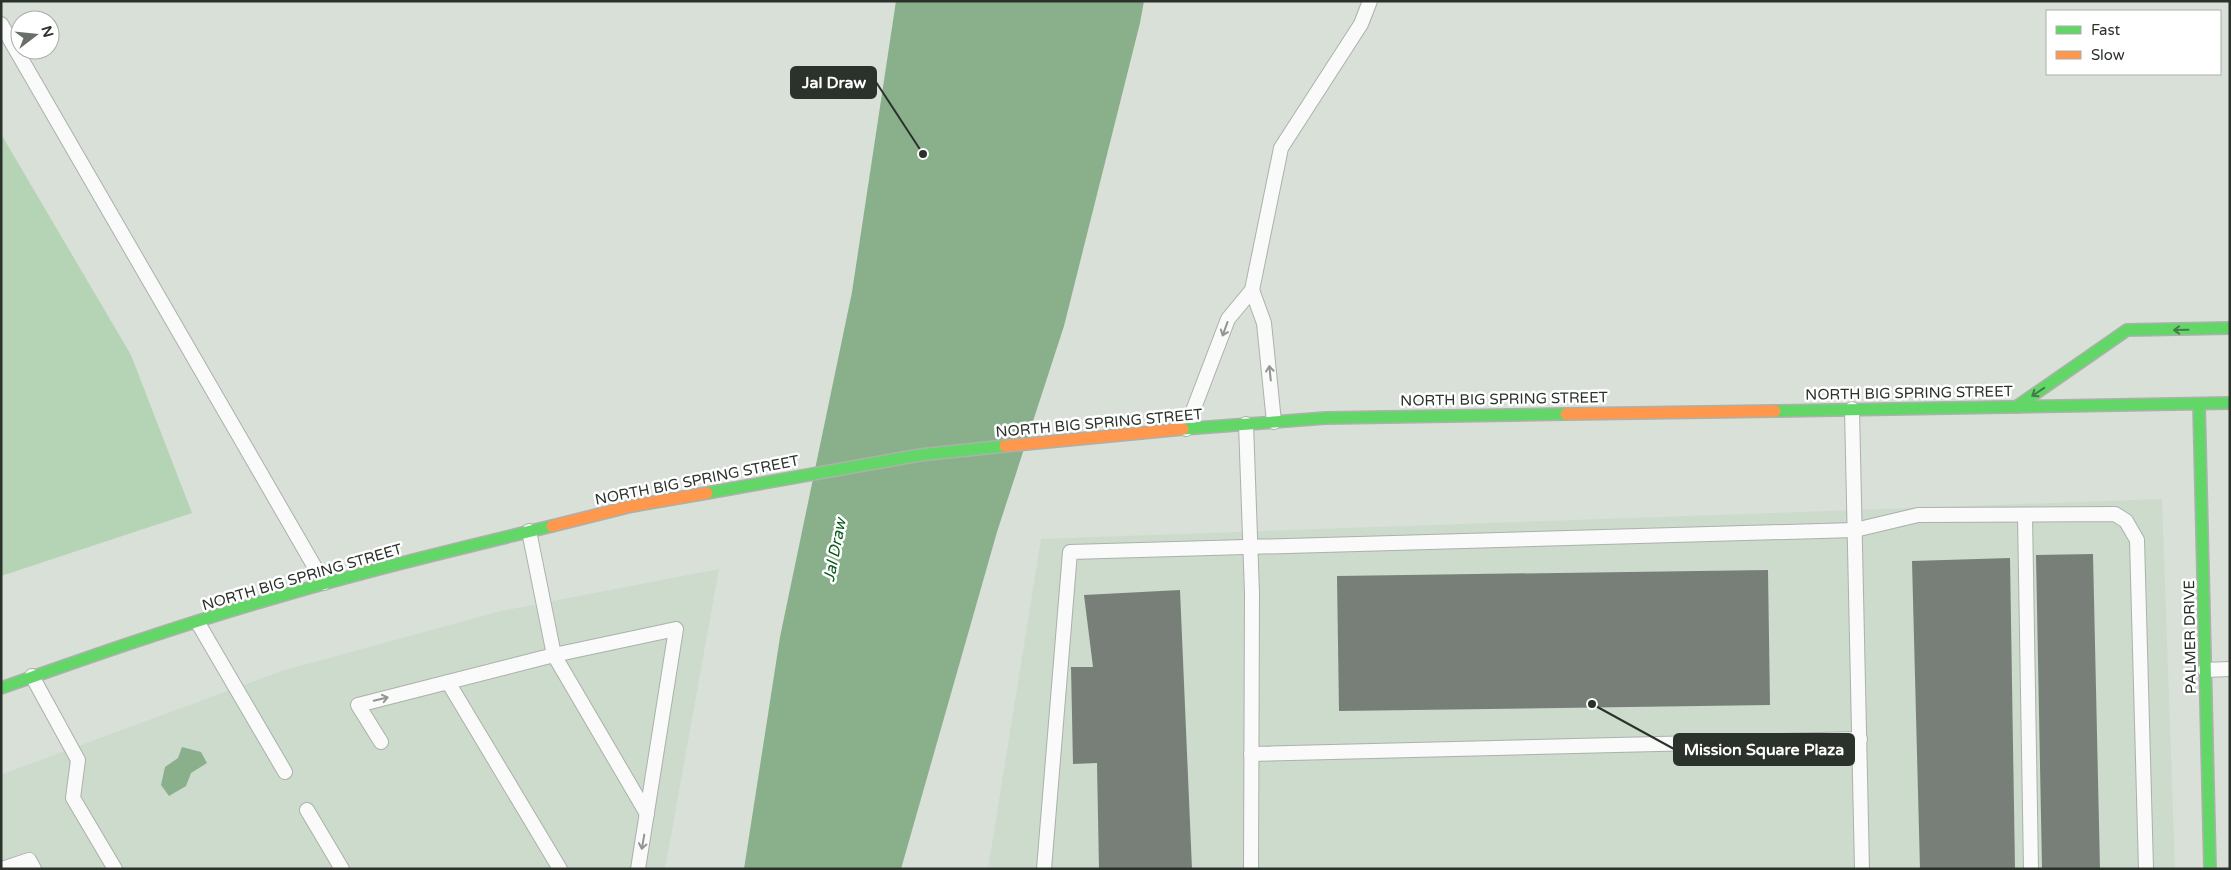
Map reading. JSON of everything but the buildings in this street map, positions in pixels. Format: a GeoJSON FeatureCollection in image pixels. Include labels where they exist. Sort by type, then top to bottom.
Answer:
{"type":"FeatureCollection","features":[{"type":"Feature","properties":{"kind":"main road"},"geometry":{"type":"LineString","coordinates":[[2016,406],[2127,330],[2230,328]]}},
{"type":"Feature","properties":{"kind":"main road","name":"NORTH BIG SPRING STREET"},"geometry":{"type":"LineString","coordinates":[[1,688],[117,647],[324,584],[529,531],[632,506],[920,455],[1092,437],[1246,424],[1423,415],[2230,403]]}},
{"type":"Feature","properties":{"kind":"main road","name":"PALMER DRIVE"},"geometry":{"type":"LineString","coordinates":[[2199,404],[2210,869]]}},
{"type":"Feature","properties":{"kind":"lane"},"geometry":{"type":"LineString","coordinates":[[1186,429],[1228,319],[1252,290],[1281,148],[1361,24],[1370,1]]}},
{"type":"Feature","properties":{"kind":"lane"},"geometry":{"type":"LineString","coordinates":[[1,24],[324,584]]}},
{"type":"Feature","properties":{"kind":"lane"},"geometry":{"type":"LineString","coordinates":[[1252,290],[1264,323],[1274,422]]}},
{"type":"Feature","properties":{"kind":"lane"},"geometry":{"type":"LineString","coordinates":[[1852,409],[1862,869]]}},
{"type":"Feature","properties":{"kind":"lane"},"geometry":{"type":"LineString","coordinates":[[1246,424],[1252,593],[1250,869]]}},
{"type":"Feature","properties":{"kind":"lane"},"geometry":{"type":"LineString","coordinates":[[2025,514],[2031,869]]}},
{"type":"Feature","properties":{"kind":"lane"},"geometry":{"type":"LineString","coordinates":[[1044,869],[1070,552],[1855,530],[1918,515],[2025,514],[2114,514],[2126,521],[2137,540],[2146,869]]}},
{"type":"Feature","properties":{"kind":"lane"},"geometry":{"type":"LineString","coordinates":[[529,531],[554,655],[647,814]]}},
{"type":"Feature","properties":{"kind":"lane"},"geometry":{"type":"LineString","coordinates":[[198,623],[285,772]]}},
{"type":"Feature","properties":{"kind":"lane"},"geometry":{"type":"LineString","coordinates":[[381,742],[358,705],[554,655],[676,629],[638,869]]}},
{"type":"Feature","properties":{"kind":"lane"},"geometry":{"type":"LineString","coordinates":[[2205,670],[2230,669]]}},
{"type":"Feature","properties":{"kind":"lane"},"geometry":{"type":"LineString","coordinates":[[32,676],[78,760],[73,798],[116,869]]}},
{"type":"Feature","properties":{"kind":"lane"},"geometry":{"type":"LineString","coordinates":[[448,682],[560,869]]}},
{"type":"Feature","properties":{"kind":"lane"},"geometry":{"type":"LineString","coordinates":[[1251,754],[1860,739]]}},
{"type":"Feature","properties":{"kind":"lane"},"geometry":{"type":"LineString","coordinates":[[308,810],[342,869]]}},
{"type":"Feature","properties":{"kind":"lane"},"geometry":{"type":"LineString","coordinates":[[2,869],[29,860],[34,869]]}},
{"type":"Feature","properties":{"kind":"shaded area"},"geometry":{"type":"Polygon","coordinates":[[[1,134],[131,355],[192,513],[1,576],[1,134]]]}},
{"type":"Feature","properties":{"kind":"shaded area"},"geometry":{"type":"Polygon","coordinates":[[[2162,499],[2175,869],[988,869],[1041,539],[2162,499]]]}},
{"type":"Feature","properties":{"kind":"shaded area"},"geometry":{"type":"Polygon","coordinates":[[[719,569],[665,869],[1,869],[1,775],[282,671],[501,611],[719,569]]]}},
{"type":"Feature","properties":{"kind":"water"},"geometry":{"type":"Polygon","coordinates":[[[896,1],[1144,1],[1064,326],[997,532],[901,869],[744,869],[780,637],[852,292],[896,1]]]}},
{"type":"Feature","properties":{"kind":"water"},"geometry":{"type":"Polygon","coordinates":[[[182,747],[201,752],[207,763],[191,773],[186,786],[169,796],[161,785],[165,767],[178,758],[182,747]]]}},
{"type":"Feature","properties":{"kind":"traffic: fast"},"geometry":{"type":"LineString","coordinates":[[2016,407],[2127,330],[2230,328]]}},
{"type":"Feature","properties":{"kind":"traffic: fast"},"geometry":{"type":"LineString","coordinates":[[1775,411],[2230,403]]}},
{"type":"Feature","properties":{"kind":"traffic: fast"},"geometry":{"type":"LineString","coordinates":[[2199,404],[2210,869]]}},
{"type":"Feature","properties":{"kind":"traffic: fast"},"geometry":{"type":"LineString","coordinates":[[1183,429],[1326,418],[1566,414]]}},
{"type":"Feature","properties":{"kind":"traffic: fast"},"geometry":{"type":"LineString","coordinates":[[707,493],[920,455],[1005,446]]}},
{"type":"Feature","properties":{"kind":"traffic: fast"},"geometry":{"type":"LineString","coordinates":[[1,688],[166,631],[267,600],[373,570],[552,526]]}},
{"type":"Feature","properties":{"kind":"traffic: slow"},"geometry":{"type":"LineString","coordinates":[[1566,414],[1775,411]]}},
{"type":"Feature","properties":{"kind":"traffic: slow"},"geometry":{"type":"LineString","coordinates":[[1005,446],[1183,429]]}},
{"type":"Feature","properties":{"kind":"traffic: slow"},"geometry":{"type":"LineString","coordinates":[[552,526],[632,506],[707,493]]}},
{"type":"Feature","properties":{"kind":"place","name":"Jal Draw"},"geometry":{"type":"Point","coordinates":[923,154]}},
{"type":"Feature","properties":{"kind":"place","name":"Mission Square Plaza"},"geometry":{"type":"Point","coordinates":[1592,704]}}]}
